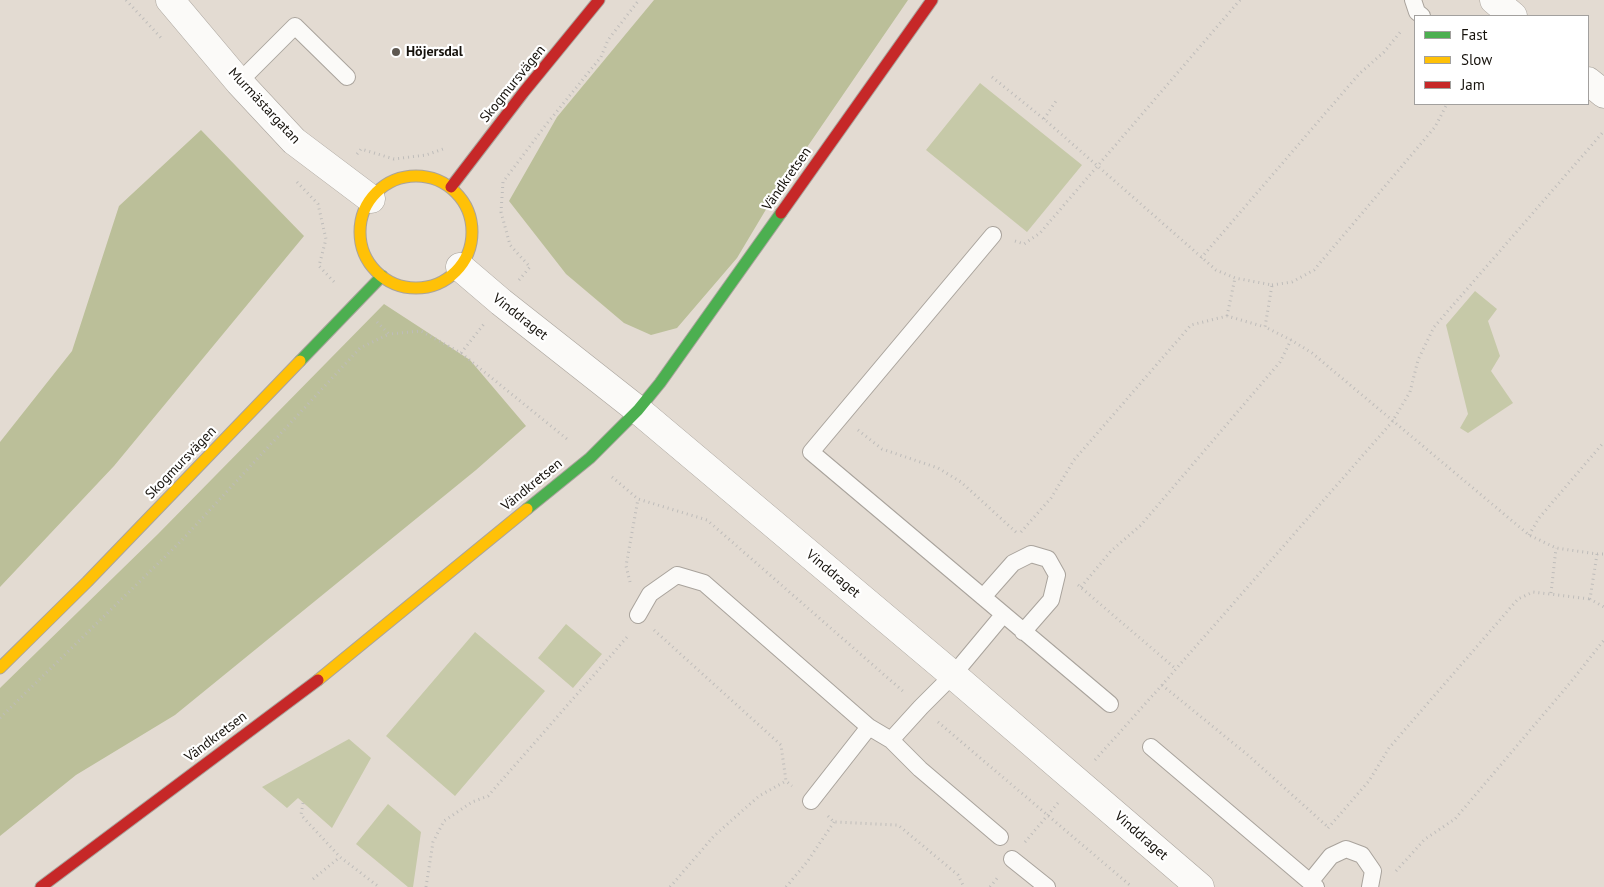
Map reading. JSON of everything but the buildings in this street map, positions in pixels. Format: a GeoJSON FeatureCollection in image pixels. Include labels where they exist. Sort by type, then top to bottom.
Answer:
{"type":"FeatureCollection","features":[{"type":"Feature","properties":{"kind":"street","name":"Murmästargatan"},"geometry":{"type":"LineString","coordinates":[[170,0],[239,82],[294,141],[371,199]]}},
{"type":"Feature","properties":{"kind":"street","name":"Skogmursvägen"},"geometry":{"type":"LineString","coordinates":[[451,187],[599,0]]}},
{"type":"Feature","properties":{"kind":"street","name":"Vändkretsen"},"geometry":{"type":"LineString","coordinates":[[41,887],[317,681],[590,458],[638,410],[660,382],[932,0]]}},
{"type":"Feature","properties":{"kind":"street"},"geometry":{"type":"LineString","coordinates":[[1494,0],[1511,15]]}},
{"type":"Feature","properties":{"kind":"street"},"geometry":{"type":"LineString","coordinates":[[418,175],[436,179],[451,187],[463,200],[470,217],[473,234],[469,251],[460,267],[448,278],[432,286],[414,288],[397,284],[382,276],[369,263],[362,247],[360,230],[363,212],[371,199],[385,185],[401,178],[418,175]]}},
{"type":"Feature","properties":{"kind":"street","name":"Vinddraget"},"geometry":{"type":"LineString","coordinates":[[460,267],[501,302],[638,410],[953,675],[1200,887]]}},
{"type":"Feature","properties":{"kind":"street","name":"Skogmursvägen"},"geometry":{"type":"LineString","coordinates":[[0,668],[87,582],[382,276]]}},
{"type":"Feature","properties":{"kind":"lane"},"geometry":{"type":"LineString","coordinates":[[239,82],[295,26],[347,77]]}},
{"type":"Feature","properties":{"kind":"lane"},"geometry":{"type":"LineString","coordinates":[[993,235],[811,452],[1110,704]]}},
{"type":"Feature","properties":{"kind":"lane"},"geometry":{"type":"LineString","coordinates":[[983,597],[1013,563],[1031,554],[1048,559],[1057,574],[1051,600],[1023,632]]}},
{"type":"Feature","properties":{"kind":"lane"},"geometry":{"type":"LineString","coordinates":[[638,615],[650,594],[677,575],[704,583],[869,727],[891,740],[920,769],[1000,837]]}},
{"type":"Feature","properties":{"kind":"lane"},"geometry":{"type":"LineString","coordinates":[[891,740],[953,675],[1003,615]]}},
{"type":"Feature","properties":{"kind":"lane"},"geometry":{"type":"LineString","coordinates":[[811,801],[869,727]]}},
{"type":"Feature","properties":{"kind":"lane"},"geometry":{"type":"LineString","coordinates":[[1151,747],[1313,884],[1331,856],[1346,849],[1362,855],[1373,872],[1370,887]]}},
{"type":"Feature","properties":{"kind":"lane"},"geometry":{"type":"LineString","coordinates":[[1012,859],[1048,887]]}},
{"type":"Feature","properties":{"kind":"path"},"geometry":{"type":"LineString","coordinates":[[126,0],[166,43]]}},
{"type":"Feature","properties":{"kind":"path"},"geometry":{"type":"LineString","coordinates":[[461,352],[530,267],[510,245],[501,212],[503,182],[545,126],[601,58],[608,40],[639,0]]}},
{"type":"Feature","properties":{"kind":"path"},"geometry":{"type":"LineString","coordinates":[[993,235],[1024,244],[1040,233],[1240,0]]}},
{"type":"Feature","properties":{"kind":"path"},"geometry":{"type":"LineString","coordinates":[[1201,258],[1359,74],[1384,52],[1417,9]]}},
{"type":"Feature","properties":{"kind":"path"},"geometry":{"type":"LineString","coordinates":[[992,77],[1044,119],[1216,270],[1235,278],[1272,285],[1292,282],[1314,270],[1435,127],[1446,105]]}},
{"type":"Feature","properties":{"kind":"path"},"geometry":{"type":"LineString","coordinates":[[1044,119],[1056,101]]}},
{"type":"Feature","properties":{"kind":"path"},"geometry":{"type":"LineString","coordinates":[[1048,559],[1176,669],[1392,422],[1410,392],[1418,360],[1434,327],[1604,131]]}},
{"type":"Feature","properties":{"kind":"path"},"geometry":{"type":"LineString","coordinates":[[318,204],[361,149],[394,159],[426,155],[454,146],[503,182]]}},
{"type":"Feature","properties":{"kind":"path"},"geometry":{"type":"LineString","coordinates":[[292,176],[318,204],[326,238],[319,266],[389,334]]}},
{"type":"Feature","properties":{"kind":"path"},"geometry":{"type":"LineString","coordinates":[[1227,316],[1235,278]]}},
{"type":"Feature","properties":{"kind":"path"},"geometry":{"type":"LineString","coordinates":[[1265,326],[1272,285]]}},
{"type":"Feature","properties":{"kind":"path"},"geometry":{"type":"LineString","coordinates":[[842,417],[882,449],[938,468],[961,482],[1019,534],[1051,498],[1074,460],[1191,325],[1227,316],[1265,326],[1312,353],[1529,535],[1556,548],[1604,554]]}},
{"type":"Feature","properties":{"kind":"path"},"geometry":{"type":"LineString","coordinates":[[0,718],[181,541],[360,348],[389,334],[421,330],[461,352],[638,499],[706,520],[1132,887]]}},
{"type":"Feature","properties":{"kind":"path"},"geometry":{"type":"LineString","coordinates":[[1081,587],[1111,551],[1141,525],[1274,370],[1291,340]]}},
{"type":"Feature","properties":{"kind":"path"},"geometry":{"type":"LineString","coordinates":[[1529,535],[1539,518],[1604,442]]}},
{"type":"Feature","properties":{"kind":"path"},"geometry":{"type":"LineString","coordinates":[[638,499],[626,566],[638,615],[781,745],[786,781],[834,822],[898,825],[958,875],[964,887]]}},
{"type":"Feature","properties":{"kind":"path"},"geometry":{"type":"LineString","coordinates":[[1551,593],[1556,548]]}},
{"type":"Feature","properties":{"kind":"path"},"geometry":{"type":"LineString","coordinates":[[1590,599],[1597,554]]}},
{"type":"Feature","properties":{"kind":"path"},"geometry":{"type":"LineString","coordinates":[[1162,685],[1250,756],[1328,828],[1369,781],[1389,748],[1518,599],[1533,592],[1551,593],[1590,599],[1604,607]]}},
{"type":"Feature","properties":{"kind":"path"},"geometry":{"type":"LineString","coordinates":[[426,887],[433,842],[444,821],[472,802],[488,796],[629,634],[638,615]]}},
{"type":"Feature","properties":{"kind":"path"},"geometry":{"type":"LineString","coordinates":[[1395,872],[1425,839],[1455,819],[1604,640]]}},
{"type":"Feature","properties":{"kind":"path"},"geometry":{"type":"LineString","coordinates":[[670,887],[714,836],[727,824],[759,796],[786,781]]}},
{"type":"Feature","properties":{"kind":"path"},"geometry":{"type":"LineString","coordinates":[[303,803],[301,815],[340,857],[379,887]]}},
{"type":"Feature","properties":{"kind":"path"},"geometry":{"type":"LineString","coordinates":[[786,887],[807,862],[834,822]]}},
{"type":"Feature","properties":{"kind":"path"},"geometry":{"type":"LineString","coordinates":[[313,879],[340,857]]}},
{"type":"Feature","properties":{"kind":"green space"},"geometry":{"type":"Polygon","coordinates":[[[654,0],[908,0],[777,191],[737,258],[677,328],[651,335],[624,323],[566,274],[509,201],[557,117],[654,0]]]}},
{"type":"Feature","properties":{"kind":"green space"},"geometry":{"type":"Polygon","coordinates":[[[980,83],[1082,165],[1027,232],[926,150],[980,83]]]}},
{"type":"Feature","properties":{"kind":"green space"},"geometry":{"type":"Polygon","coordinates":[[[201,130],[304,236],[114,466],[0,587],[0,442],[72,351],[119,206],[201,130]]]}},
{"type":"Feature","properties":{"kind":"green space"},"geometry":{"type":"Polygon","coordinates":[[[1475,291],[1497,309],[1488,321],[1500,356],[1491,371],[1513,403],[1468,433],[1460,428],[1468,414],[1446,325],[1475,291]]]}},
{"type":"Feature","properties":{"kind":"green space"},"geometry":{"type":"Polygon","coordinates":[[[384,304],[470,360],[526,426],[476,470],[175,715],[76,775],[0,836],[0,688],[158,534],[384,304]]]}},
{"type":"Feature","properties":{"kind":"green space"},"geometry":{"type":"Polygon","coordinates":[[[566,624],[602,654],[573,688],[538,658],[566,624]]]}},
{"type":"Feature","properties":{"kind":"green space"},"geometry":{"type":"Polygon","coordinates":[[[475,632],[545,691],[455,796],[386,736],[475,632]]]}},
{"type":"Feature","properties":{"kind":"green space"},"geometry":{"type":"Polygon","coordinates":[[[349,739],[371,758],[332,828],[298,798],[287,808],[262,787],[349,739]]]}},
{"type":"Feature","properties":{"kind":"green space"},"geometry":{"type":"Polygon","coordinates":[[[388,804],[421,832],[413,887],[408,887],[356,844],[388,804]]]}},
{"type":"Feature","properties":{"kind":"traffic: fast"},"geometry":{"type":"LineString","coordinates":[[527,509],[590,458],[638,410],[660,383],[781,213]]}},
{"type":"Feature","properties":{"kind":"traffic: fast"},"geometry":{"type":"LineString","coordinates":[[300,361],[382,276]]}},
{"type":"Feature","properties":{"kind":"traffic: slow"},"geometry":{"type":"LineString","coordinates":[[416,176],[437,180],[455,193],[468,211],[472,232],[468,253],[455,271],[437,284],[416,288],[395,284],[377,271],[364,253],[360,232],[364,211],[377,193],[395,180],[416,176]]}},
{"type":"Feature","properties":{"kind":"traffic: slow"},"geometry":{"type":"LineString","coordinates":[[0,668],[87,582],[300,361]]}},
{"type":"Feature","properties":{"kind":"traffic: slow"},"geometry":{"type":"LineString","coordinates":[[318,680],[527,509]]}},
{"type":"Feature","properties":{"kind":"traffic: jam"},"geometry":{"type":"LineString","coordinates":[[451,187],[523,93],[599,0]]}},
{"type":"Feature","properties":{"kind":"traffic: jam"},"geometry":{"type":"LineString","coordinates":[[781,213],[932,0]]}},
{"type":"Feature","properties":{"kind":"traffic: jam"},"geometry":{"type":"LineString","coordinates":[[41,887],[318,680]]}},
{"type":"Feature","properties":{"kind":"place","name":"Höjersdal"},"geometry":{"type":"Point","coordinates":[396,52]}}]}
